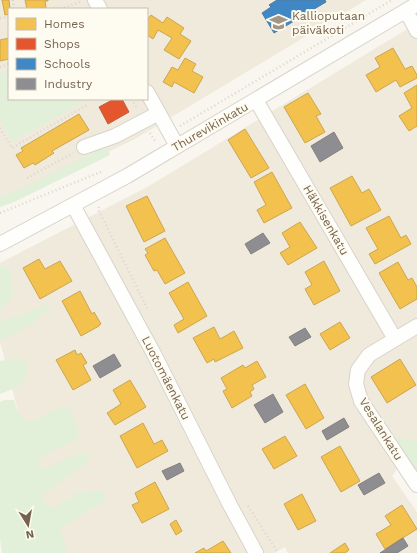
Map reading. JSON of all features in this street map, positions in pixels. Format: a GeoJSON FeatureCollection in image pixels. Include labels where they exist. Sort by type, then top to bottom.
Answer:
{"type":"FeatureCollection","features":[{"type":"Feature","properties":{"kind":"street"},"geometry":{"type":"LineString","coordinates":[[411,8],[417,31]]}},
{"type":"Feature","properties":{"kind":"street","name":"Thurevikinkatu"},"geometry":{"type":"LineString","coordinates":[[0,244],[127,176],[411,8]]}},
{"type":"Feature","properties":{"kind":"street"},"geometry":{"type":"LineString","coordinates":[[148,94],[177,146]]}},
{"type":"Feature","properties":{"kind":"street","name":"Häkkisenkatu"},"geometry":{"type":"LineString","coordinates":[[256,100],[395,339]]}},
{"type":"Feature","properties":{"kind":"street"},"geometry":{"type":"LineString","coordinates":[[84,147],[115,136],[159,113]]}},
{"type":"Feature","properties":{"kind":"street","name":"Luotomäenkatu"},"geometry":{"type":"LineString","coordinates":[[73,205],[154,354],[230,505],[256,553]]}},
{"type":"Feature","properties":{"kind":"street"},"geometry":{"type":"LineString","coordinates":[[395,339],[417,326]]}},
{"type":"Feature","properties":{"kind":"street","name":"Vesalankatu"},"geometry":{"type":"LineString","coordinates":[[395,339],[369,355],[358,370],[356,384],[361,401],[417,485]]}},
{"type":"Feature","properties":{"kind":"path"},"geometry":{"type":"LineString","coordinates":[[61,8],[84,0]]}},
{"type":"Feature","properties":{"kind":"path"},"geometry":{"type":"LineString","coordinates":[[155,141],[392,0]]}},
{"type":"Feature","properties":{"kind":"path"},"geometry":{"type":"LineString","coordinates":[[0,128],[12,148],[86,105]]}},
{"type":"Feature","properties":{"kind":"path"},"geometry":{"type":"LineString","coordinates":[[27,178],[84,147]]}},
{"type":"Feature","properties":{"kind":"path"},"geometry":{"type":"LineString","coordinates":[[0,213],[90,178],[108,168]]}},
{"type":"Feature","properties":{"kind":"shaded area"},"geometry":{"type":"Polygon","coordinates":[[[0,0],[366,0],[135,139],[0,204],[0,0]]]}},
{"type":"Feature","properties":{"kind":"shaded area"},"geometry":{"type":"Polygon","coordinates":[[[417,23],[417,447],[410,452],[392,476],[417,512],[417,553],[288,553],[285,547],[274,553],[55,553],[0,342],[0,263],[149,186],[417,23]]]}},
{"type":"Feature","properties":{"kind":"green space"},"geometry":{"type":"Polygon","coordinates":[[[8,69],[8,100],[83,100],[83,102],[12,142],[0,120],[0,73],[8,69]]]}},
{"type":"Feature","properties":{"kind":"green space"},"geometry":{"type":"Polygon","coordinates":[[[104,147],[107,147],[110,155],[14,202],[0,207],[0,197],[31,184],[104,147]]]}},
{"type":"Feature","properties":{"kind":"green space"},"geometry":{"type":"Polygon","coordinates":[[[3,266],[10,269],[13,296],[9,302],[0,309],[0,267],[3,266]]]}},
{"type":"Feature","properties":{"kind":"green space"},"geometry":{"type":"Polygon","coordinates":[[[46,305],[51,305],[50,309],[42,314],[33,324],[0,341],[0,321],[22,315],[46,305]]]}},
{"type":"Feature","properties":{"kind":"green space"},"geometry":{"type":"Polygon","coordinates":[[[18,358],[23,360],[28,367],[22,382],[15,388],[0,394],[0,361],[18,358]]]}},
{"type":"Feature","properties":{"kind":"green space"},"geometry":{"type":"Polygon","coordinates":[[[5,400],[14,400],[24,419],[29,421],[36,420],[57,408],[66,406],[74,417],[78,430],[78,439],[44,456],[36,466],[42,469],[78,455],[90,455],[87,463],[42,495],[45,504],[54,508],[79,492],[101,490],[107,496],[103,502],[60,529],[65,543],[66,553],[2,553],[0,539],[0,402],[5,400]]]}},
{"type":"Feature","properties":{"kind":"green space"},"geometry":{"type":"Polygon","coordinates":[[[399,436],[407,440],[417,440],[417,471],[395,443],[399,436]]]}},
{"type":"Feature","properties":{"kind":"building: Homes"},"geometry":{"type":"Polygon","coordinates":[[[2,0],[9,0],[10,8],[8,8],[8,14],[5,15],[2,0]]]}},
{"type":"Feature","properties":{"kind":"building: Homes"},"geometry":{"type":"Polygon","coordinates":[[[25,0],[48,0],[45,1],[46,8],[27,8],[25,0]]]}},
{"type":"Feature","properties":{"kind":"building: Homes"},"geometry":{"type":"Polygon","coordinates":[[[151,15],[163,23],[167,17],[184,28],[180,34],[191,41],[179,59],[164,50],[172,38],[158,30],[153,39],[148,36],[148,19],[151,15]]]}},
{"type":"Feature","properties":{"kind":"building: Homes"},"geometry":{"type":"Polygon","coordinates":[[[8,38],[8,59],[0,61],[0,40],[8,38]]]}},
{"type":"Feature","properties":{"kind":"building: Homes"},"geometry":{"type":"Polygon","coordinates":[[[393,48],[405,69],[412,66],[417,78],[400,87],[396,80],[376,92],[366,75],[380,67],[375,58],[393,48]]]}},
{"type":"Feature","properties":{"kind":"building: Homes"},"geometry":{"type":"Polygon","coordinates":[[[185,58],[196,64],[192,71],[203,77],[194,93],[174,82],[172,87],[163,82],[172,67],[178,70],[185,58]]]}},
{"type":"Feature","properties":{"kind":"building: Homes"},"geometry":{"type":"Polygon","coordinates":[[[417,85],[417,126],[409,131],[399,116],[412,108],[404,93],[417,85]]]}},
{"type":"Feature","properties":{"kind":"building: Homes"},"geometry":{"type":"Polygon","coordinates":[[[308,93],[321,114],[316,116],[325,132],[305,143],[284,107],[308,93]]]}},
{"type":"Feature","properties":{"kind":"building: Homes"},"geometry":{"type":"Polygon","coordinates":[[[79,114],[89,130],[52,151],[54,153],[35,165],[33,163],[24,168],[16,155],[23,151],[21,148],[79,114]]]}},
{"type":"Feature","properties":{"kind":"building: Homes"},"geometry":{"type":"Polygon","coordinates":[[[245,129],[269,168],[251,178],[228,140],[245,129]]]}},
{"type":"Feature","properties":{"kind":"building: Homes"},"geometry":{"type":"Polygon","coordinates":[[[272,172],[292,208],[264,223],[257,210],[266,205],[254,182],[272,172]]]}},
{"type":"Feature","properties":{"kind":"building: Homes"},"geometry":{"type":"Polygon","coordinates":[[[352,176],[362,193],[369,189],[381,210],[351,226],[330,188],[352,176]]]}},
{"type":"Feature","properties":{"kind":"building: Homes"},"geometry":{"type":"Polygon","coordinates":[[[147,196],[165,231],[144,242],[126,206],[147,196]]]}},
{"type":"Feature","properties":{"kind":"building: Homes"},"geometry":{"type":"Polygon","coordinates":[[[389,216],[401,238],[406,235],[411,244],[375,264],[369,254],[378,249],[366,228],[389,216]]]}},
{"type":"Feature","properties":{"kind":"building: Homes"},"geometry":{"type":"Polygon","coordinates":[[[300,222],[317,248],[288,265],[280,253],[290,247],[282,233],[300,222]]]}},
{"type":"Feature","properties":{"kind":"building: Homes"},"geometry":{"type":"Polygon","coordinates":[[[165,238],[185,273],[165,284],[157,270],[154,271],[145,255],[148,253],[145,249],[165,238]]]}},
{"type":"Feature","properties":{"kind":"building: Homes"},"geometry":{"type":"Polygon","coordinates":[[[39,259],[45,269],[60,261],[72,281],[40,299],[23,268],[39,259]]]}},
{"type":"Feature","properties":{"kind":"building: Homes"},"geometry":{"type":"Polygon","coordinates":[[[324,261],[340,291],[314,305],[305,289],[312,285],[305,272],[324,261]]]}},
{"type":"Feature","properties":{"kind":"building: Homes"},"geometry":{"type":"Polygon","coordinates":[[[398,262],[408,280],[412,278],[417,287],[417,299],[400,309],[379,273],[398,262]]]}},
{"type":"Feature","properties":{"kind":"building: Homes"},"geometry":{"type":"Polygon","coordinates":[[[188,282],[207,316],[178,333],[174,325],[184,319],[169,293],[188,282]]]}},
{"type":"Feature","properties":{"kind":"building: Homes"},"geometry":{"type":"Polygon","coordinates":[[[80,291],[92,314],[94,312],[101,324],[81,336],[62,301],[80,291]]]}},
{"type":"Feature","properties":{"kind":"building: Homes"},"geometry":{"type":"Polygon","coordinates":[[[340,322],[350,338],[330,350],[320,334],[340,322]]]}},
{"type":"Feature","properties":{"kind":"building: Homes"},"geometry":{"type":"Polygon","coordinates":[[[214,327],[220,339],[234,331],[243,348],[215,362],[214,359],[207,363],[193,338],[214,327]]]}},
{"type":"Feature","properties":{"kind":"building: Homes"},"geometry":{"type":"Polygon","coordinates":[[[75,350],[77,355],[81,353],[87,363],[83,365],[91,380],[73,390],[56,360],[75,350]]]}},
{"type":"Feature","properties":{"kind":"building: Homes"},"geometry":{"type":"Polygon","coordinates":[[[400,359],[416,385],[387,403],[371,377],[400,359]]]}},
{"type":"Feature","properties":{"kind":"building: Homes"},"geometry":{"type":"Polygon","coordinates":[[[257,361],[266,377],[252,385],[254,389],[250,392],[252,396],[232,408],[223,391],[227,389],[221,378],[243,365],[245,368],[257,361]]]}},
{"type":"Feature","properties":{"kind":"building: Homes"},"geometry":{"type":"Polygon","coordinates":[[[130,380],[146,407],[115,425],[107,413],[121,404],[113,390],[130,380]]]}},
{"type":"Feature","properties":{"kind":"building: Homes"},"geometry":{"type":"Polygon","coordinates":[[[305,384],[324,418],[306,429],[286,395],[305,384]]]}},
{"type":"Feature","properties":{"kind":"building: Homes"},"geometry":{"type":"Polygon","coordinates":[[[143,423],[154,444],[162,440],[168,451],[137,468],[120,436],[143,423]]]}},
{"type":"Feature","properties":{"kind":"building: Homes"},"geometry":{"type":"Polygon","coordinates":[[[285,436],[297,456],[274,469],[262,449],[285,436]]]}},
{"type":"Feature","properties":{"kind":"building: Homes"},"geometry":{"type":"Polygon","coordinates":[[[340,446],[360,481],[341,492],[321,457],[340,446]]]}},
{"type":"Feature","properties":{"kind":"building: Homes"},"geometry":{"type":"Polygon","coordinates":[[[155,482],[169,509],[142,523],[132,505],[139,502],[135,493],[155,482]]]}},
{"type":"Feature","properties":{"kind":"building: Homes"},"geometry":{"type":"Polygon","coordinates":[[[302,494],[316,521],[298,530],[284,504],[302,494]]]}},
{"type":"Feature","properties":{"kind":"building: Homes"},"geometry":{"type":"Polygon","coordinates":[[[402,505],[417,529],[385,549],[376,534],[391,525],[385,516],[402,505]]]}},
{"type":"Feature","properties":{"kind":"building: Homes"},"geometry":{"type":"Polygon","coordinates":[[[176,520],[182,531],[176,535],[170,524],[176,520]]]}},
{"type":"Feature","properties":{"kind":"building: Homes"},"geometry":{"type":"Polygon","coordinates":[[[223,541],[231,553],[195,553],[204,548],[206,551],[223,541]]]}},
{"type":"Feature","properties":{"kind":"building: Homes"},"geometry":{"type":"Polygon","coordinates":[[[345,543],[349,550],[345,553],[330,553],[345,543]]]}},
{"type":"Feature","properties":{"kind":"building: Shops"},"geometry":{"type":"Polygon","coordinates":[[[112,100],[123,100],[129,112],[108,124],[99,107],[112,100]]]}},
{"type":"Feature","properties":{"kind":"building: Schools","name":"Kallioputaan päiväkoti"},"geometry":{"type":"Polygon","coordinates":[[[277,0],[325,0],[326,2],[274,33],[262,13],[271,7],[269,5],[277,0]]]}},
{"type":"Feature","properties":{"kind":"building: Industry"},"geometry":{"type":"Polygon","coordinates":[[[334,132],[343,148],[320,162],[311,146],[334,132]]]}},
{"type":"Feature","properties":{"kind":"building: Industry"},"geometry":{"type":"Polygon","coordinates":[[[263,233],[270,243],[251,254],[245,244],[263,233]]]}},
{"type":"Feature","properties":{"kind":"building: Industry"},"geometry":{"type":"Polygon","coordinates":[[[305,328],[311,337],[295,346],[289,337],[305,328]]]}},
{"type":"Feature","properties":{"kind":"building: Industry"},"geometry":{"type":"Polygon","coordinates":[[[114,354],[121,366],[100,378],[93,366],[114,354]]]}},
{"type":"Feature","properties":{"kind":"building: Industry"},"geometry":{"type":"Polygon","coordinates":[[[273,394],[283,412],[265,423],[254,405],[273,394]]]}},
{"type":"Feature","properties":{"kind":"building: Industry"},"geometry":{"type":"Polygon","coordinates":[[[344,418],[349,427],[327,440],[322,431],[344,418]]]}},
{"type":"Feature","properties":{"kind":"building: Industry"},"geometry":{"type":"Polygon","coordinates":[[[180,463],[184,471],[167,480],[162,471],[180,463]]]}},
{"type":"Feature","properties":{"kind":"building: Industry"},"geometry":{"type":"Polygon","coordinates":[[[379,473],[385,483],[364,495],[358,485],[379,473]]]}},
{"type":"Feature","properties":{"kind":"building: Industry"},"geometry":{"type":"Polygon","coordinates":[[[403,538],[408,546],[397,553],[380,553],[403,538]]]}},
{"type":"Feature","properties":{"kind":"place","name":"Kallioputaan päiväkoti"},"geometry":{"type":"Point","coordinates":[279,23]}}]}
